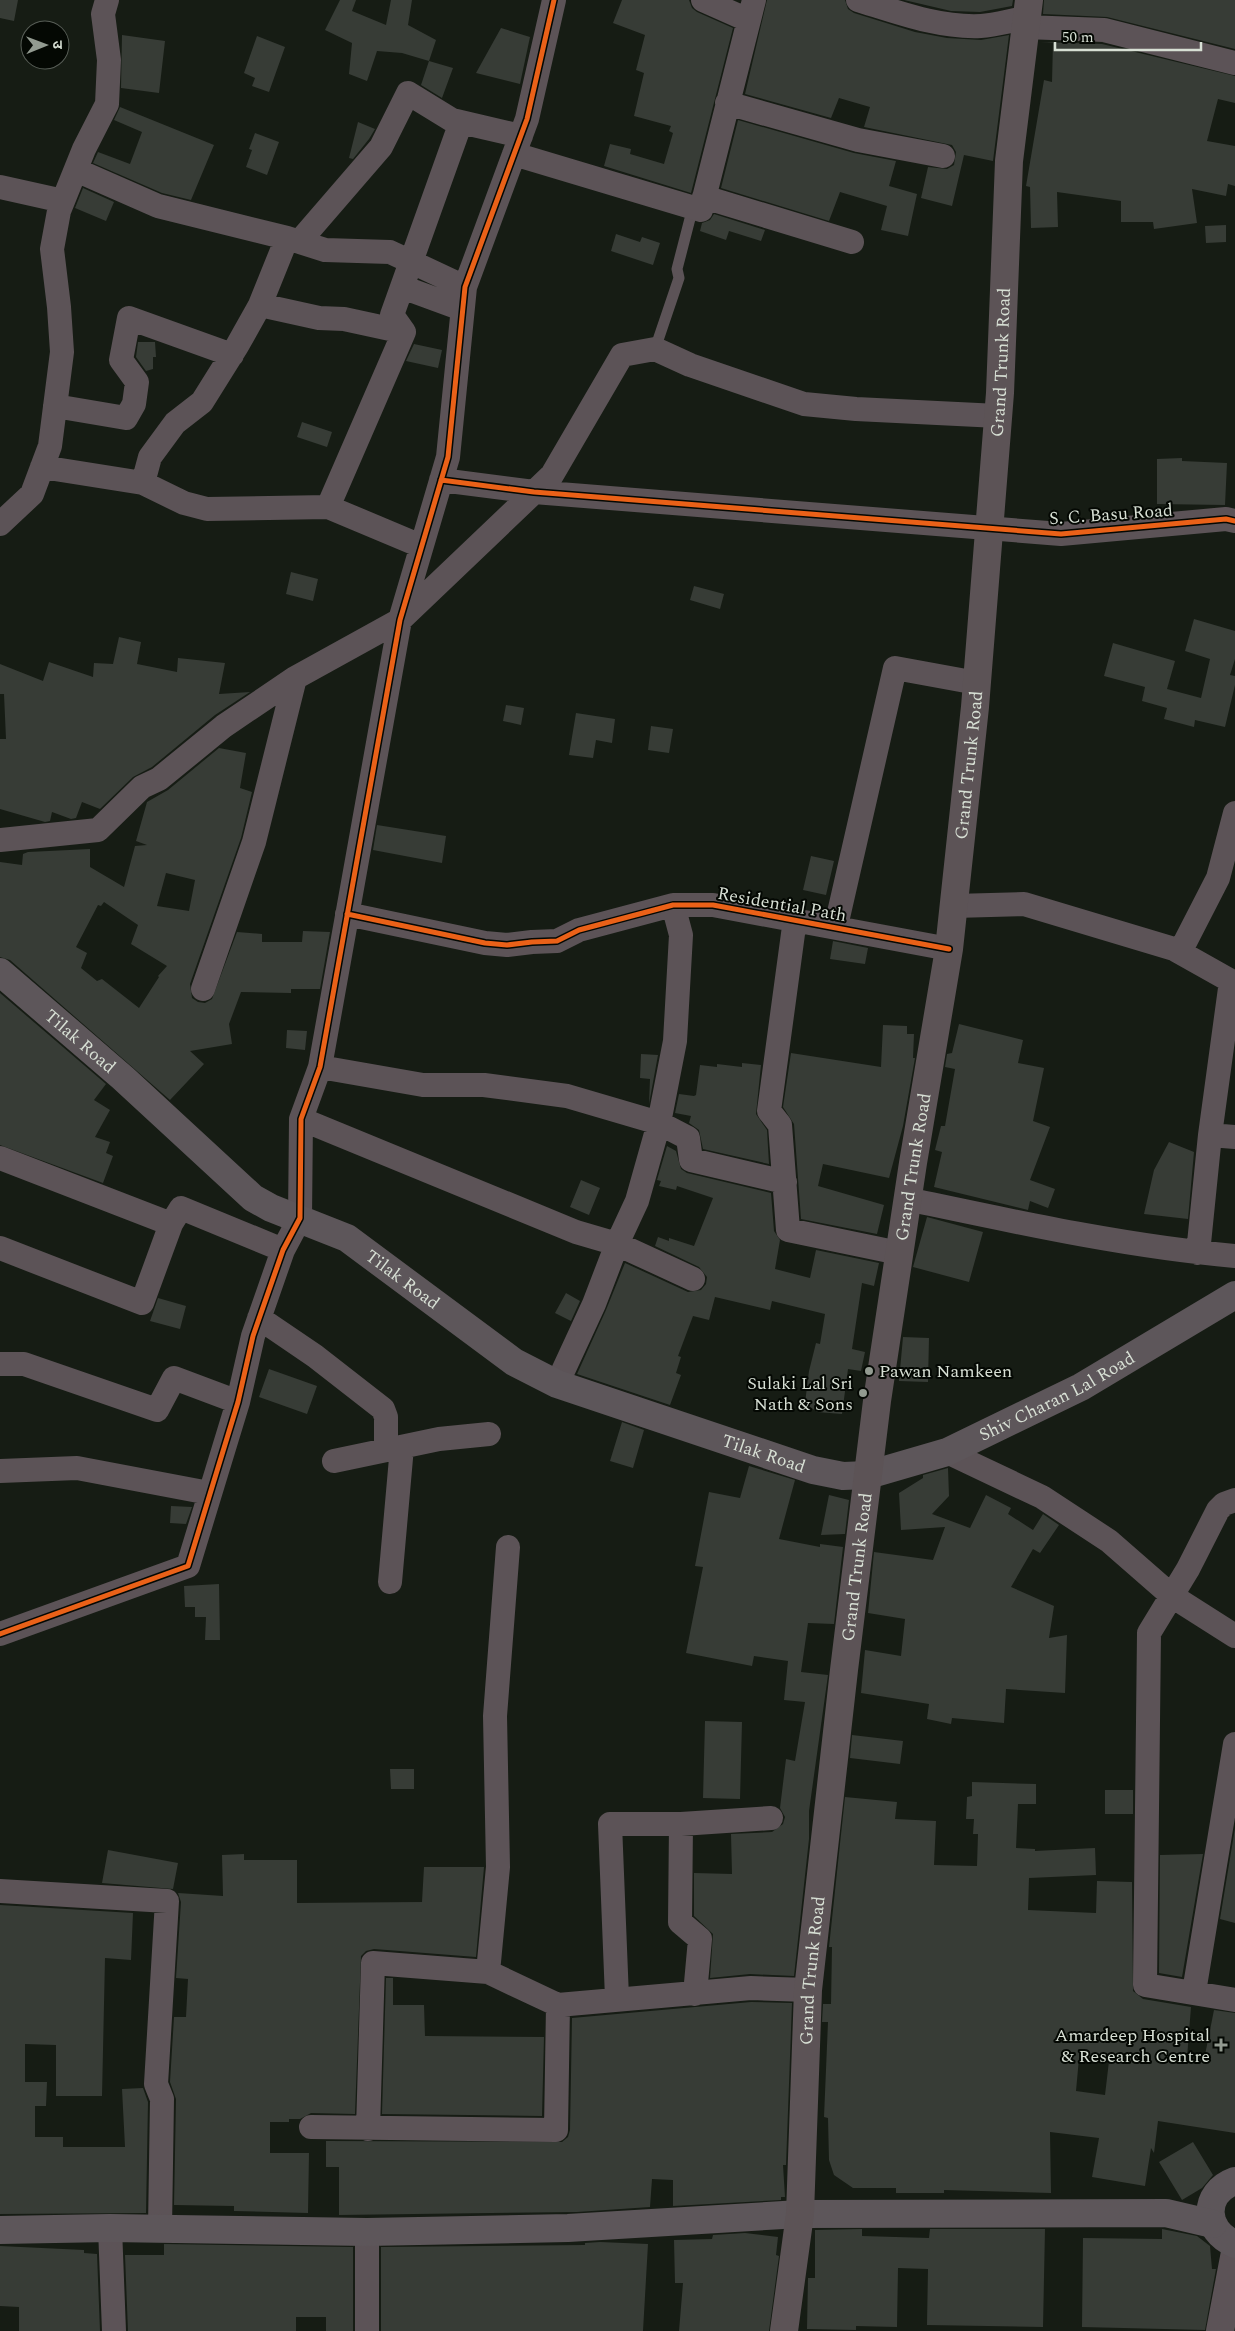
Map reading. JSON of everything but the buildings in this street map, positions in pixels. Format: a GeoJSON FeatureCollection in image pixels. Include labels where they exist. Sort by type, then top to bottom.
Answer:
{"type":"FeatureCollection","features":[{"type":"Feature","properties":{"kind":"main road","name":"Grand Trunk Road"},"geometry":{"type":"LineString","coordinates":[[784,2331],[800,2214],[808,1990],[868,1475],[907,1198],[949,949],[954,906],[977,683],[998,416],[1009,161],[1027,15]]}},
{"type":"Feature","properties":{"kind":"main road","name":"Tilak Road"},"geometry":{"type":"LineString","coordinates":[[0,972],[123,1078],[253,1198],[271,1208],[347,1238],[514,1362],[557,1384],[813,1470],[842,1476],[868,1475]]}},
{"type":"Feature","properties":{"kind":"main road","name":"Shiv Charan Lal Road"},"geometry":{"type":"LineString","coordinates":[[868,1475],[947,1452],[1081,1387],[1235,1295]]}},
{"type":"Feature","properties":{"kind":"main road"},"geometry":{"type":"LineString","coordinates":[[1166,2213],[1225,2189]]}},
{"type":"Feature","properties":{"kind":"main road"},"geometry":{"type":"LineString","coordinates":[[1225,2189],[1210,2210],[1213,2224],[1218,2233],[1235,2244]]}},
{"type":"Feature","properties":{"kind":"main road"},"geometry":{"type":"LineString","coordinates":[[0,2230],[160,2228],[367,2232],[568,2228],[800,2214],[1166,2213],[1213,2224]]}},
{"type":"Feature","properties":{"kind":"street"},"geometry":{"type":"LineString","coordinates":[[0,524],[32,494],[50,446],[62,352],[52,249],[59,211],[107,104],[110,60],[102,14],[108,0]]}},
{"type":"Feature","properties":{"kind":"street"},"geometry":{"type":"LineString","coordinates":[[0,1634],[188,1566],[238,1402],[253,1336],[283,1250],[300,1218],[300,1119],[320,1067],[400,620],[448,456],[464,298],[527,119],[554,0]]}},
{"type":"Feature","properties":{"kind":"street"},"geometry":{"type":"LineString","coordinates":[[698,202],[727,103],[751,10],[703,0]]}},
{"type":"Feature","properties":{"kind":"street"},"geometry":{"type":"LineString","coordinates":[[858,0],[926,20],[946,23],[982,26],[1027,15],[1104,30],[1235,63]]}},
{"type":"Feature","properties":{"kind":"street"},"geometry":{"type":"LineString","coordinates":[[143,483],[150,457],[174,423],[202,402],[232,355],[260,306],[293,240],[381,147],[408,93],[452,120],[518,145],[698,202],[852,242]]}},
{"type":"Feature","properties":{"kind":"street"},"geometry":{"type":"LineString","coordinates":[[727,103],[858,140],[943,156]]}},
{"type":"Feature","properties":{"kind":"street"},"geometry":{"type":"LineString","coordinates":[[404,332],[392,315],[460,122]]}},
{"type":"Feature","properties":{"kind":"street"},"geometry":{"type":"LineString","coordinates":[[76,170],[158,206],[293,240],[325,250],[390,252],[412,261],[464,298]]}},
{"type":"Feature","properties":{"kind":"street"},"geometry":{"type":"LineString","coordinates":[[0,187],[63,201]]}},
{"type":"Feature","properties":{"kind":"street"},"geometry":{"type":"LineString","coordinates":[[402,287],[464,298]]}},
{"type":"Feature","properties":{"kind":"street"},"geometry":{"type":"LineString","coordinates":[[260,306],[319,318],[344,319],[404,332]]}},
{"type":"Feature","properties":{"kind":"street"},"geometry":{"type":"LineString","coordinates":[[55,406],[126,418],[134,404],[137,382],[121,360],[129,318],[232,355]]}},
{"type":"Feature","properties":{"kind":"street"},"geometry":{"type":"LineString","coordinates":[[328,507],[404,332]]}},
{"type":"Feature","properties":{"kind":"street"},"geometry":{"type":"LineString","coordinates":[[0,840],[98,830],[142,787],[159,779],[224,726],[295,678],[400,620],[552,475],[622,355],[656,349],[690,365],[804,404],[856,409],[998,416]]}},
{"type":"Feature","properties":{"kind":"street"},"geometry":{"type":"LineString","coordinates":[[42,467],[143,483],[184,503],[208,509],[328,507],[421,546]]}},
{"type":"Feature","properties":{"kind":"street","name":"S. C. Basu Road"},"geometry":{"type":"LineString","coordinates":[[440,480],[534,492],[1061,534],[1226,519],[1235,521]]}},
{"type":"Feature","properties":{"kind":"street"},"geometry":{"type":"LineString","coordinates":[[836,926],[895,668],[977,683]]}},
{"type":"Feature","properties":{"kind":"street"},"geometry":{"type":"LineString","coordinates":[[203,989],[254,842],[295,678]]}},
{"type":"Feature","properties":{"kind":"street"},"geometry":{"type":"LineString","coordinates":[[1180,952],[1218,878],[1235,814]]}},
{"type":"Feature","properties":{"kind":"street"},"geometry":{"type":"LineString","coordinates":[[954,906],[1024,904],[1180,952],[1231,981],[1210,1135],[1198,1253]]}},
{"type":"Feature","properties":{"kind":"street"},"geometry":{"type":"LineString","coordinates":[[557,1384],[594,1304],[617,1244],[637,1201],[659,1123],[675,1041],[681,935],[673,905]]}},
{"type":"Feature","properties":{"kind":"street","name":"Residential Path"},"geometry":{"type":"LineString","coordinates":[[347,914],[485,943],[507,945],[557,941],[579,930],[673,905],[713,905],[836,926],[949,949]]}},
{"type":"Feature","properties":{"kind":"street"},"geometry":{"type":"LineString","coordinates":[[795,919],[769,1111],[780,1125],[788,1230],[899,1253]]}},
{"type":"Feature","properties":{"kind":"street"},"geometry":{"type":"LineString","coordinates":[[320,1067],[422,1085],[484,1085],[567,1096],[659,1123],[688,1138],[691,1160],[784,1182]]}},
{"type":"Feature","properties":{"kind":"street"},"geometry":{"type":"LineString","coordinates":[[300,1119],[576,1232],[617,1244],[694,1278]]}},
{"type":"Feature","properties":{"kind":"street"},"geometry":{"type":"LineString","coordinates":[[1210,1135],[1235,1137]]}},
{"type":"Feature","properties":{"kind":"street"},"geometry":{"type":"LineString","coordinates":[[0,1158],[171,1224]]}},
{"type":"Feature","properties":{"kind":"street"},"geometry":{"type":"LineString","coordinates":[[907,1198],[1041,1227],[1172,1250],[1235,1256]]}},
{"type":"Feature","properties":{"kind":"street"},"geometry":{"type":"LineString","coordinates":[[0,1248],[142,1303],[171,1224],[181,1208],[283,1250]]}},
{"type":"Feature","properties":{"kind":"street"},"geometry":{"type":"LineString","coordinates":[[259,1318],[315,1356],[383,1409],[394,1448],[390,1582]]}},
{"type":"Feature","properties":{"kind":"street"},"geometry":{"type":"LineString","coordinates":[[0,1364],[24,1364],[157,1410],[174,1378],[238,1402]]}},
{"type":"Feature","properties":{"kind":"street"},"geometry":{"type":"LineString","coordinates":[[334,1461],[439,1439],[489,1434]]}},
{"type":"Feature","properties":{"kind":"street"},"geometry":{"type":"LineString","coordinates":[[947,1452],[1042,1497],[1109,1541],[1172,1596],[1235,1636]]}},
{"type":"Feature","properties":{"kind":"street"},"geometry":{"type":"LineString","coordinates":[[0,1471],[77,1468],[209,1493]]}},
{"type":"Feature","properties":{"kind":"street"},"geometry":{"type":"LineString","coordinates":[[1235,1500],[1224,1504],[1218,1510],[1172,1596],[1149,1633],[1145,1984],[1235,2000]]}},
{"type":"Feature","properties":{"kind":"street"},"geometry":{"type":"LineString","coordinates":[[488,1972],[498,1867],[496,1716],[508,1547]]}},
{"type":"Feature","properties":{"kind":"street"},"geometry":{"type":"LineString","coordinates":[[1194,1992],[1235,1744]]}},
{"type":"Feature","properties":{"kind":"street"},"geometry":{"type":"LineString","coordinates":[[618,1998],[610,1824],[681,1824],[771,1818]]}},
{"type":"Feature","properties":{"kind":"street"},"geometry":{"type":"LineString","coordinates":[[681,1824],[680,1922],[700,1939],[695,1994]]}},
{"type":"Feature","properties":{"kind":"street"},"geometry":{"type":"LineString","coordinates":[[0,1891],[167,1901],[156,2084],[162,2099],[160,2228]]}},
{"type":"Feature","properties":{"kind":"street"},"geometry":{"type":"LineString","coordinates":[[368,2129],[373,1963],[488,1972],[558,2005],[618,1998],[695,1994],[751,1988],[808,1990]]}},
{"type":"Feature","properties":{"kind":"street"},"geometry":{"type":"LineString","coordinates":[[311,2127],[556,2130],[558,2005]]}},
{"type":"Feature","properties":{"kind":"street"},"geometry":{"type":"LineString","coordinates":[[110,2228],[114,2331]]}},
{"type":"Feature","properties":{"kind":"street"},"geometry":{"type":"LineString","coordinates":[[367,2232],[367,2331]]}},
{"type":"Feature","properties":{"kind":"street"},"geometry":{"type":"LineString","coordinates":[[1221,2331],[1235,2252]]}},
{"type":"Feature","properties":{"kind":"street"},"geometry":{"type":"LineString","coordinates":[[1221,2331],[1235,2302]]}},
{"type":"Feature","properties":{"kind":"lane"},"geometry":{"type":"LineString","coordinates":[[656,349],[679,278],[677,269],[698,202]]}},
{"type":"Feature","properties":{"kind":"cycle path"},"geometry":{"type":"LineString","coordinates":[[0,1634],[188,1566],[238,1402],[253,1336],[283,1250],[300,1218],[301,1119],[320,1067],[400,620],[448,457],[465,287],[527,119],[554,0]]}},
{"type":"Feature","properties":{"kind":"cycle path"},"geometry":{"type":"LineString","coordinates":[[441,480],[534,492],[1061,534],[1226,519],[1235,521]]}},
{"type":"Feature","properties":{"kind":"cycle path"},"geometry":{"type":"LineString","coordinates":[[347,914],[485,943],[507,945],[557,941],[579,930],[673,905],[713,905],[949,949]]}},
{"type":"Feature","properties":{"kind":"place","name":"Pawan Namkeen"},"geometry":{"type":"Point","coordinates":[869,1371]}},
{"type":"Feature","properties":{"kind":"place","name":"Sulaki Lal Sri Nath & Sons"},"geometry":{"type":"Point","coordinates":[863,1393]}},
{"type":"Feature","properties":{"kind":"place","name":"Amardeep Hospital & Research Centre"},"geometry":{"type":"Point","coordinates":[1221,2045]}}]}
